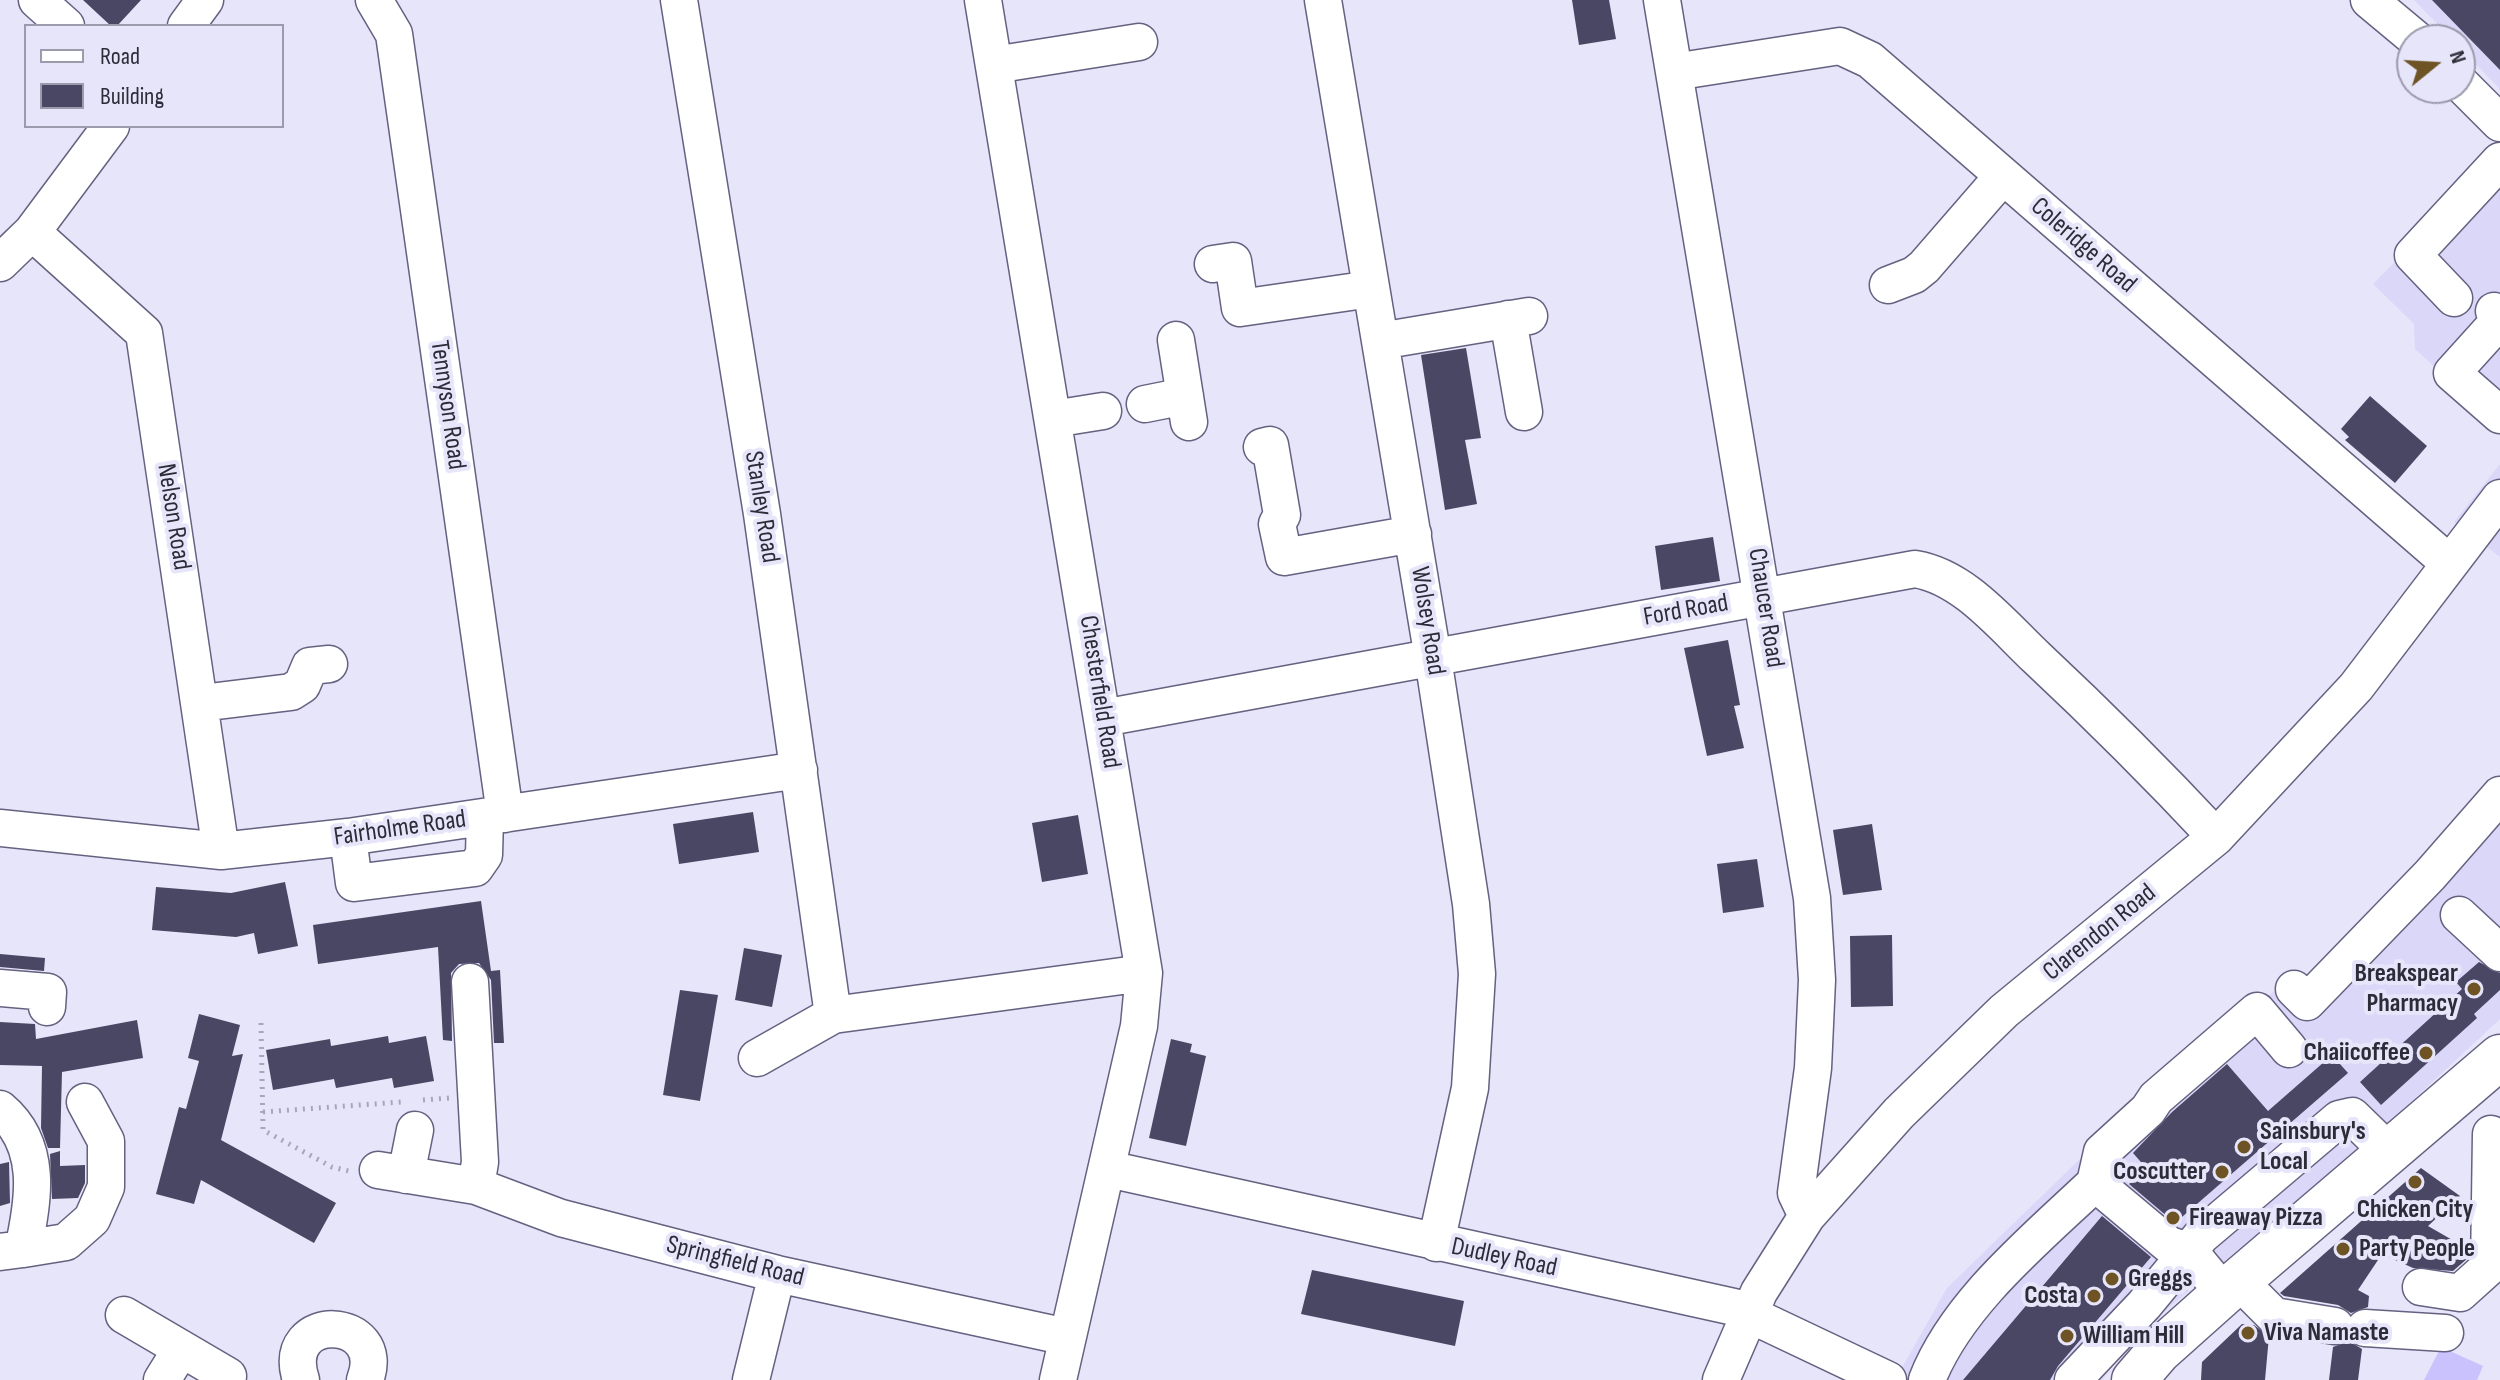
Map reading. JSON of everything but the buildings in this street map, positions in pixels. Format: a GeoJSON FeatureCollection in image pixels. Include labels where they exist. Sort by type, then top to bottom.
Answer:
{"type":"FeatureCollection","features":[{"type":"Feature","properties":{"kind":"main road"},"geometry":{"type":"LineString","coordinates":[[2142,1377],[2232,1287],[2500,1057]]}},
{"type":"Feature","properties":{"kind":"street"},"geometry":{"type":"LineString","coordinates":[[187,24],[205,0]]}},
{"type":"Feature","properties":{"kind":"street","name":"Tennyson Road"},"geometry":{"type":"LineString","coordinates":[[348,837],[354,883],[475,868],[484,855],[495,816],[394,34],[374,0]]}},
{"type":"Feature","properties":{"kind":"street","name":"Stanley Road"},"geometry":{"type":"LineString","coordinates":[[679,0],[760,499],[833,1015]]}},
{"type":"Feature","properties":{"kind":"street","name":"Chesterfield Road"},"geometry":{"type":"LineString","coordinates":[[983,0],[1144,973],[1139,1026],[1058,1380]]}},
{"type":"Feature","properties":{"kind":"street","name":"Wolsey Road"},"geometry":{"type":"LineString","coordinates":[[1323,0],[1413,534],[1471,904],[1477,974],[1470,1088],[1436,1243]]}},
{"type":"Feature","properties":{"kind":"street","name":"Chaucer Road"},"geometry":{"type":"LineString","coordinates":[[1662,0],[1812,898],[1817,980],[1813,1068],[1796,1193],[1807,1216]]}},
{"type":"Feature","properties":{"kind":"street"},"geometry":{"type":"LineString","coordinates":[[2385,4],[2403,24]]}},
{"type":"Feature","properties":{"kind":"street"},"geometry":{"type":"LineString","coordinates":[[994,65],[1139,38]]}},
{"type":"Feature","properties":{"kind":"street","name":"Coleridge Road"},"geometry":{"type":"LineString","coordinates":[[1674,72],[1840,46],[1870,60],[2449,563]]}},
{"type":"Feature","properties":{"kind":"street"},"geometry":{"type":"LineString","coordinates":[[2476,99],[2500,123]]}},
{"type":"Feature","properties":{"kind":"street"},"geometry":{"type":"LineString","coordinates":[[0,263],[32,232],[110,128]]}},
{"type":"Feature","properties":{"kind":"street"},"geometry":{"type":"LineString","coordinates":[[2454,298],[2413,255],[2500,161]]}},
{"type":"Feature","properties":{"kind":"street"},"geometry":{"type":"LineString","coordinates":[[1888,285],[1914,275],[1924,267],[2003,176]]}},
{"type":"Feature","properties":{"kind":"street","name":"Nelson Road"},"geometry":{"type":"LineString","coordinates":[[32,232],[144,333],[221,851]]}},
{"type":"Feature","properties":{"kind":"street"},"geometry":{"type":"LineString","coordinates":[[1213,264],[1233,261],[1240,308],[1371,289]]}},
{"type":"Feature","properties":{"kind":"street"},"geometry":{"type":"LineString","coordinates":[[2494,311],[2498,322],[2452,373],[2500,415]]}},
{"type":"Feature","properties":{"kind":"street"},"geometry":{"type":"LineString","coordinates":[[1380,341],[1519,318],[1524,412]]}},
{"type":"Feature","properties":{"kind":"street"},"geometry":{"type":"LineString","coordinates":[[1145,404],[1187,409],[1176,340]]}},
{"type":"Feature","properties":{"kind":"street"},"geometry":{"type":"LineString","coordinates":[[1053,419],[1103,411]]}},
{"type":"Feature","properties":{"kind":"street"},"geometry":{"type":"LineString","coordinates":[[1262,447],[1270,445],[1282,515],[1277,524],[1284,557],[1413,534]]}},
{"type":"Feature","properties":{"kind":"street","name":"Clarendon Road"},"geometry":{"type":"LineString","coordinates":[[1721,1380],[1759,1292],[1807,1216],[1899,1113],[2004,1011],[2216,837],[2356,687],[2500,498]]}},
{"type":"Feature","properties":{"kind":"street","name":"Ford Road"},"geometry":{"type":"LineString","coordinates":[[1103,718],[1915,569],[1935,572],[1969,595],[2132,746],[2216,837]]}},
{"type":"Feature","properties":{"kind":"street"},"geometry":{"type":"LineString","coordinates":[[201,703],[291,692],[302,685],[310,666],[329,664]]}},
{"type":"Feature","properties":{"kind":"street","name":"Fairholme Road"},"geometry":{"type":"LineString","coordinates":[[0,828],[221,851],[348,837],[799,770]]}},
{"type":"Feature","properties":{"kind":"street"},"geometry":{"type":"LineString","coordinates":[[2294,989],[2307,1002],[2430,875],[2500,795]]}},
{"type":"Feature","properties":{"kind":"street"},"geometry":{"type":"LineString","coordinates":[[2459,915],[2500,953]]}},
{"type":"Feature","properties":{"kind":"street"},"geometry":{"type":"LineString","coordinates":[[757,1058],[833,1015],[1144,973]]}},
{"type":"Feature","properties":{"kind":"street"},"geometry":{"type":"LineString","coordinates":[[470,982],[480,1162],[476,1186]]}},
{"type":"Feature","properties":{"kind":"street"},"geometry":{"type":"LineString","coordinates":[[0,988],[48,992],[47,1007]]}},
{"type":"Feature","properties":{"kind":"street"},"geometry":{"type":"LineString","coordinates":[[1927,1380],[1934,1360],[1991,1283],[2095,1183],[2102,1152],[2148,1110],[2156,1098],[2257,1011],[2289,1049]]}},
{"type":"Feature","properties":{"kind":"street"},"geometry":{"type":"LineString","coordinates":[[11,1251],[66,1242],[92,1219],[106,1187],[106,1141],[85,1102]]}},
{"type":"Feature","properties":{"kind":"street"},"geometry":{"type":"LineString","coordinates":[[0,1109],[30,1150],[33,1202],[11,1251]]}},
{"type":"Feature","properties":{"kind":"street"},"geometry":{"type":"LineString","coordinates":[[2073,1380],[2189,1251],[2339,1119],[2352,1116],[2390,1153]]}},
{"type":"Feature","properties":{"kind":"street"},"geometry":{"type":"LineString","coordinates":[[392,1172],[415,1130]]}},
{"type":"Feature","properties":{"kind":"street"},"geometry":{"type":"LineString","coordinates":[[2421,1287],[2460,1293],[2494,1276],[2491,1134]]}},
{"type":"Feature","properties":{"kind":"street","name":"Dudley Road"},"geometry":{"type":"LineString","coordinates":[[1108,1169],[1734,1307],[1888,1380]]}},
{"type":"Feature","properties":{"kind":"street","name":"Springfield Road"},"geometry":{"type":"LineString","coordinates":[[392,1172],[476,1186],[561,1218],[777,1274],[1067,1337]]}},
{"type":"Feature","properties":{"kind":"street"},"geometry":{"type":"LineString","coordinates":[[2095,1183],[2169,1245],[2189,1251],[2232,1287],[2274,1316],[2350,1327],[2445,1333]]}},
{"type":"Feature","properties":{"kind":"street"},"geometry":{"type":"LineString","coordinates":[[751,1380],[777,1274]]}},
{"type":"Feature","properties":{"kind":"street"},"geometry":{"type":"LineString","coordinates":[[124,1315],[171,1365],[228,1376]]}},
{"type":"Feature","properties":{"kind":"street"},"geometry":{"type":"LineString","coordinates":[[301,1380],[298,1357],[302,1345],[319,1331],[331,1328],[352,1333],[360,1341],[369,1362],[365,1380]]}},
{"type":"Feature","properties":{"kind":"path"},"geometry":{"type":"LineString","coordinates":[[261,1023],[263,1130],[332,1167],[352,1172],[392,1172]]}},
{"type":"Feature","properties":{"kind":"path"},"geometry":{"type":"LineString","coordinates":[[263,1112],[477,1096]]}},
{"type":"Feature","properties":{"kind":"shaded area"},"geometry":{"type":"Polygon","coordinates":[[[2414,0],[2500,0],[2500,89],[2476,64],[2476,24],[2437,24],[2414,0]]]}},
{"type":"Feature","properties":{"kind":"shaded area"},"geometry":{"type":"Polygon","coordinates":[[[2492,164],[2500,176],[2500,427],[2415,349],[2414,324],[2373,284],[2492,164]]]}},
{"type":"Feature","properties":{"kind":"shaded area"},"geometry":{"type":"Polygon","coordinates":[[[2500,464],[2500,557],[2454,522],[2500,464]]]}},
{"type":"Feature","properties":{"kind":"shaded area"},"geometry":{"type":"Polygon","coordinates":[[[2500,779],[2500,1019],[2384,1127],[2140,1332],[2102,1380],[1895,1380],[1947,1288],[2084,1155],[2295,973],[2307,986],[2500,779]]]}},
{"type":"Feature","properties":{"kind":"shaded area"},"geometry":{"type":"Polygon","coordinates":[[[2441,1347],[2483,1366],[2477,1380],[2424,1380],[2441,1347]]]}},
{"type":"Feature","properties":{"kind":"place","name":"Breakspear Pharmacy"},"geometry":{"type":"Point","coordinates":[2474,989]}},
{"type":"Feature","properties":{"kind":"place","name":"Chaiicoffee"},"geometry":{"type":"Point","coordinates":[2426,1053]}},
{"type":"Feature","properties":{"kind":"place","name":"Sainsbury's Local"},"geometry":{"type":"Point","coordinates":[2244,1147]}},
{"type":"Feature","properties":{"kind":"place","name":"Coscutter"},"geometry":{"type":"Point","coordinates":[2222,1172]}},
{"type":"Feature","properties":{"kind":"place","name":"Chicken City"},"geometry":{"type":"Point","coordinates":[2415,1182]}},
{"type":"Feature","properties":{"kind":"place","name":"Fireaway Pizza"},"geometry":{"type":"Point","coordinates":[2173,1218]}},
{"type":"Feature","properties":{"kind":"place","name":"Party People"},"geometry":{"type":"Point","coordinates":[2343,1249]}},
{"type":"Feature","properties":{"kind":"place","name":"Greggs"},"geometry":{"type":"Point","coordinates":[2112,1279]}},
{"type":"Feature","properties":{"kind":"place","name":"Costa"},"geometry":{"type":"Point","coordinates":[2094,1296]}},
{"type":"Feature","properties":{"kind":"place","name":"Viva Namaste"},"geometry":{"type":"Point","coordinates":[2248,1333]}},
{"type":"Feature","properties":{"kind":"place","name":"William Hill"},"geometry":{"type":"Point","coordinates":[2067,1336]}}]}
